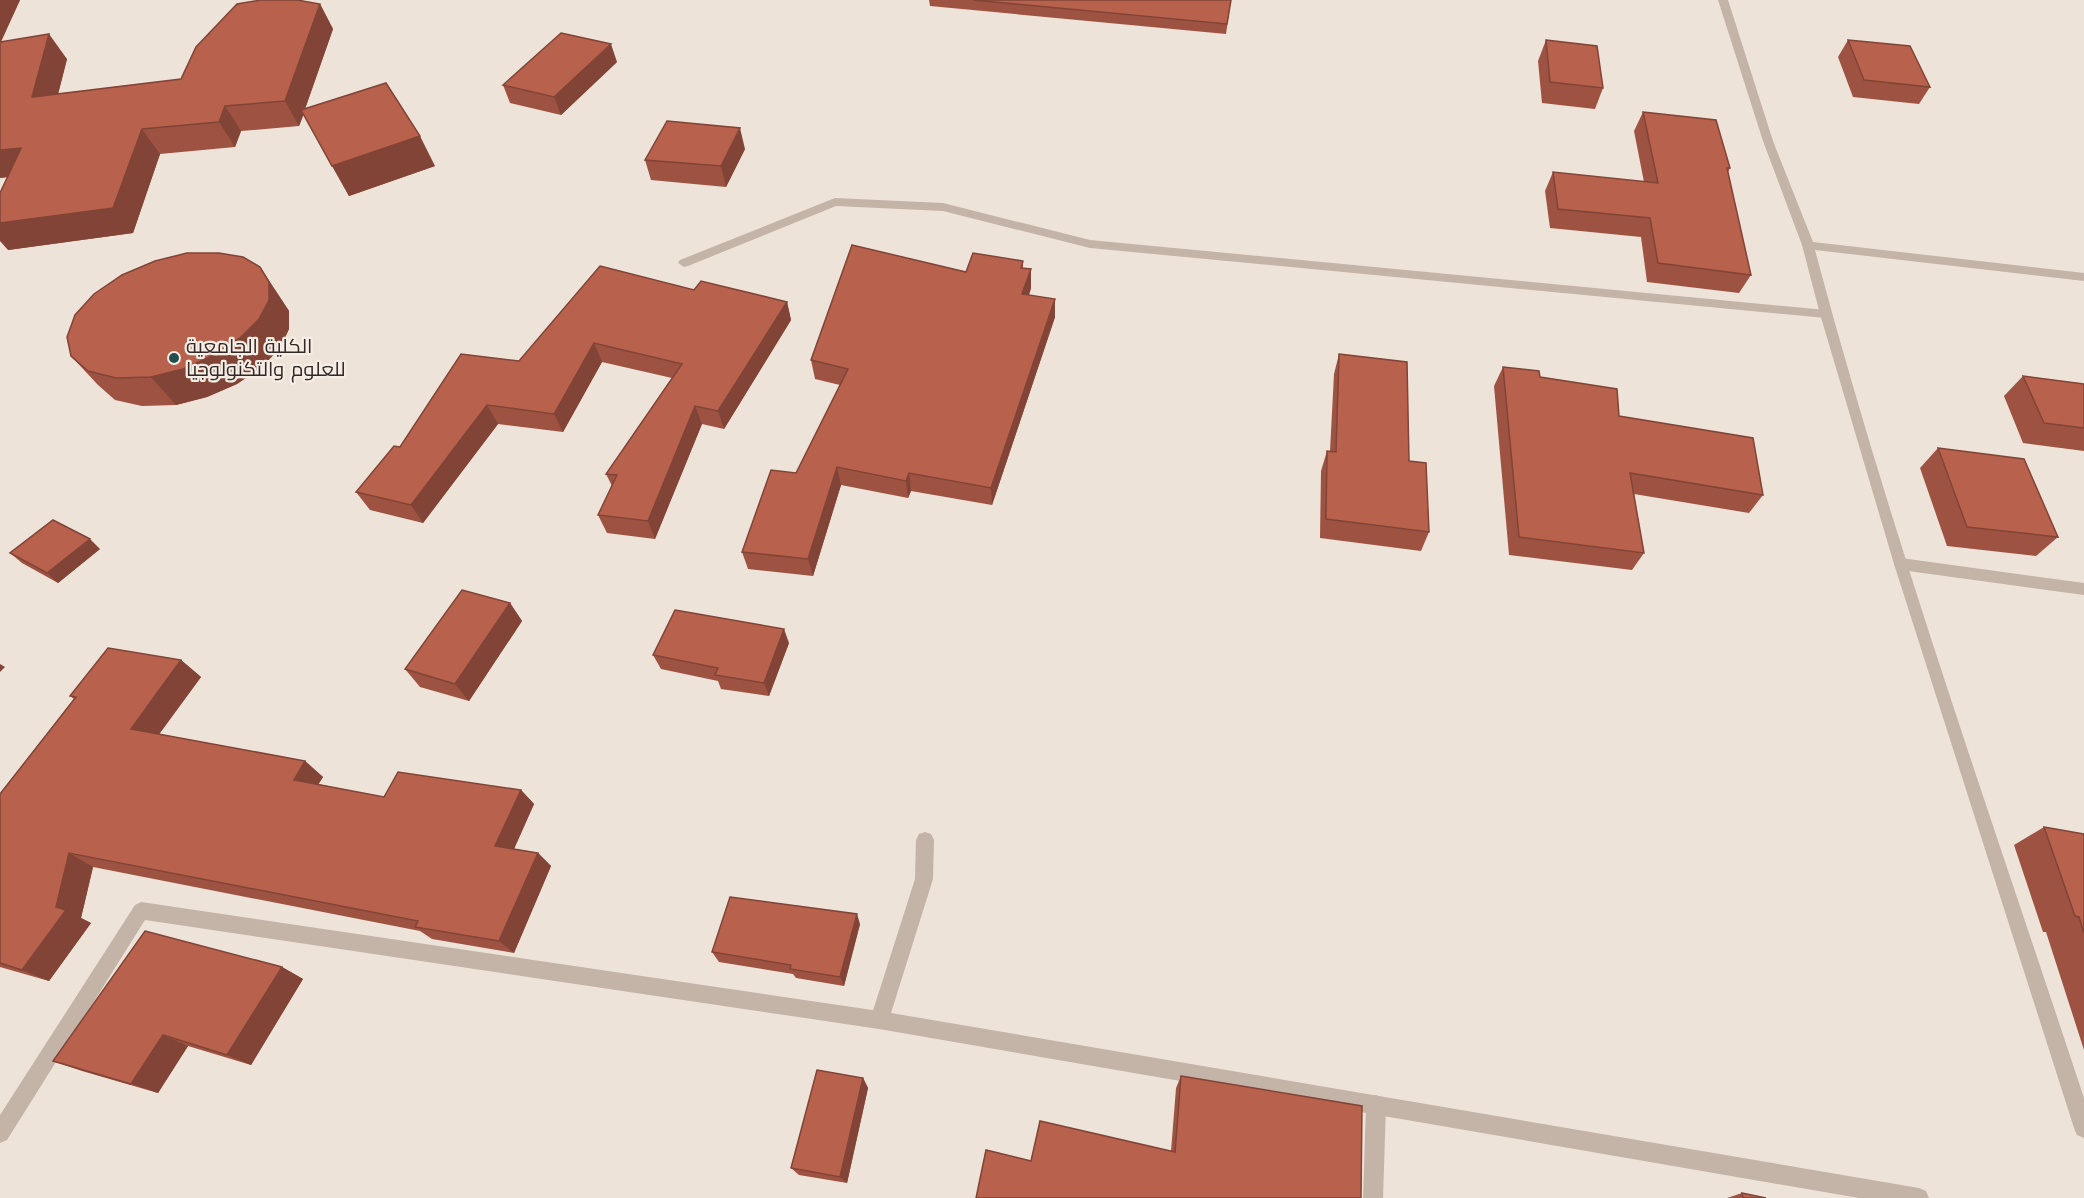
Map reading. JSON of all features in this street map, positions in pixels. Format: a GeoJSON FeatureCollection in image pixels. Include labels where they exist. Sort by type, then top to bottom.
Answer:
{"type":"FeatureCollection","features":[{"type":"Feature","properties":{"kind":"street"},"geometry":{"type":"LineString","coordinates":[[1723,0],[1768,141],[1808,244],[1826,314],[1901,564],[2084,1128]]}},
{"type":"Feature","properties":{"kind":"street"},"geometry":{"type":"LineString","coordinates":[[684,263],[835,202],[943,207],[1090,244],[1826,314]]}},
{"type":"Feature","properties":{"kind":"street"},"geometry":{"type":"LineString","coordinates":[[1808,244],[2084,277]]}},
{"type":"Feature","properties":{"kind":"street"},"geometry":{"type":"LineString","coordinates":[[1901,564],[2084,589]]}},
{"type":"Feature","properties":{"kind":"street"},"geometry":{"type":"LineString","coordinates":[[879,1020],[924,879],[925,840]]}},
{"type":"Feature","properties":{"kind":"street"},"geometry":{"type":"LineString","coordinates":[[0,1133],[141,912],[879,1020],[1919,1198]]}},
{"type":"Feature","properties":{"kind":"street"},"geometry":{"type":"LineString","coordinates":[[1373,1198],[1376,1104]]}},
{"type":"Feature","properties":{"kind":"building"},"geometry":{"type":"Polygon","coordinates":[[[261,0],[297,0],[320,4],[285,101],[225,106],[219,122],[142,129],[113,208],[0,223],[0,193],[21,148],[0,150],[0,42],[49,34],[32,97],[181,79],[196,47],[237,4],[261,0]]]}},
{"type":"Feature","properties":{"kind":"building"},"geometry":{"type":"Polygon","coordinates":[[[973,0],[1231,0],[1227,24],[973,0]]]}},
{"type":"Feature","properties":{"kind":"building"},"geometry":{"type":"Polygon","coordinates":[[[561,33],[611,44],[554,97],[503,85],[561,33]]]}},
{"type":"Feature","properties":{"kind":"building"},"geometry":{"type":"Polygon","coordinates":[[[1546,40],[1597,46],[1603,88],[1550,82],[1546,40]]]}},
{"type":"Feature","properties":{"kind":"building"},"geometry":{"type":"Polygon","coordinates":[[[1848,40],[1910,46],[1930,87],[1864,80],[1848,40]]]}},
{"type":"Feature","properties":{"kind":"building"},"geometry":{"type":"Polygon","coordinates":[[[386,83],[420,136],[332,166],[301,110],[386,83]]]}},
{"type":"Feature","properties":{"kind":"building"},"geometry":{"type":"Polygon","coordinates":[[[1643,112],[1716,120],[1730,168],[1727,168],[1751,275],[1658,263],[1650,218],[1558,209],[1553,172],[1658,183],[1643,112]]]}},
{"type":"Feature","properties":{"kind":"building"},"geometry":{"type":"Polygon","coordinates":[[[667,121],[740,128],[721,166],[645,160],[667,121]]]}},
{"type":"Feature","properties":{"kind":"building"},"geometry":{"type":"Polygon","coordinates":[[[852,245],[966,272],[973,253],[1023,261],[1021,268],[1031,269],[1022,294],[1055,299],[991,488],[909,473],[906,481],[837,467],[808,559],[742,552],[771,470],[796,473],[848,369],[811,360],[852,245]]]}},
{"type":"Feature","properties":{"kind":"building"},"geometry":{"type":"Polygon","coordinates":[[[187,253],[219,253],[243,257],[260,267],[269,282],[269,300],[259,319],[240,338],[214,355],[183,369],[151,377],[116,378],[88,371],[71,356],[67,337],[75,315],[94,294],[122,275],[155,261],[187,253]]]}},
{"type":"Feature","properties":{"kind":"building"},"geometry":{"type":"Polygon","coordinates":[[[600,266],[694,290],[701,281],[787,302],[718,411],[695,406],[648,521],[598,515],[617,475],[606,474],[682,364],[594,343],[554,414],[487,405],[411,505],[356,492],[394,446],[400,447],[461,354],[519,361],[600,266]]]}},
{"type":"Feature","properties":{"kind":"building"},"geometry":{"type":"Polygon","coordinates":[[[1339,354],[1407,362],[1409,461],[1426,463],[1429,532],[1326,519],[1327,451],[1336,452],[1339,354]]]}},
{"type":"Feature","properties":{"kind":"building"},"geometry":{"type":"Polygon","coordinates":[[[1503,367],[1539,371],[1540,377],[1617,389],[1619,416],[1753,438],[1763,495],[1630,473],[1644,553],[1519,537],[1503,367]]]}},
{"type":"Feature","properties":{"kind":"building"},"geometry":{"type":"Polygon","coordinates":[[[2023,376],[2084,384],[2084,428],[2044,423],[2023,376]]]}},
{"type":"Feature","properties":{"kind":"building"},"geometry":{"type":"Polygon","coordinates":[[[1938,448],[2024,459],[2058,537],[1967,527],[1938,448]]]}},
{"type":"Feature","properties":{"kind":"building"},"geometry":{"type":"Polygon","coordinates":[[[53,520],[90,539],[47,573],[10,553],[53,520]]]}},
{"type":"Feature","properties":{"kind":"building"},"geometry":{"type":"Polygon","coordinates":[[[462,590],[510,603],[455,684],[405,669],[462,590]]]}},
{"type":"Feature","properties":{"kind":"building"},"geometry":{"type":"Polygon","coordinates":[[[675,610],[784,629],[764,683],[715,675],[718,668],[653,655],[675,610]]]}},
{"type":"Feature","properties":{"kind":"building"},"geometry":{"type":"Polygon","coordinates":[[[108,648],[181,660],[131,729],[305,761],[294,780],[384,797],[398,772],[521,790],[495,846],[538,853],[499,941],[415,927],[418,921],[69,853],[56,907],[66,910],[22,970],[0,963],[0,794],[76,697],[70,696],[108,648]]]}},
{"type":"Feature","properties":{"kind":"building"},"geometry":{"type":"Polygon","coordinates":[[[2044,827],[2084,834],[2084,933],[2079,917],[2075,916],[2044,827]]]}},
{"type":"Feature","properties":{"kind":"building"},"geometry":{"type":"Polygon","coordinates":[[[730,897],[857,914],[840,977],[790,969],[791,965],[712,952],[730,897]]]}},
{"type":"Feature","properties":{"kind":"building"},"geometry":{"type":"Polygon","coordinates":[[[145,931],[282,967],[227,1055],[163,1035],[131,1084],[53,1061],[145,931]]]}},
{"type":"Feature","properties":{"kind":"building"},"geometry":{"type":"Polygon","coordinates":[[[817,1070],[863,1078],[840,1177],[791,1168],[817,1070]]]}},
{"type":"Feature","properties":{"kind":"building"},"geometry":{"type":"Polygon","coordinates":[[[1181,1076],[1362,1106],[1361,1198],[976,1198],[986,1150],[1031,1161],[1040,1121],[1175,1152],[1181,1076]]]}},
{"type":"Feature","properties":{"kind":"building"},"geometry":{"type":"Polygon","coordinates":[[[1742,1193],[1766,1198],[1743,1198],[1742,1193]]]}},
{"type":"Feature","properties":{"kind":"place","name":"الكلية الجامعية للعلوم والتكنولوجيا"},"geometry":{"type":"Point","coordinates":[174,358]}}]}
